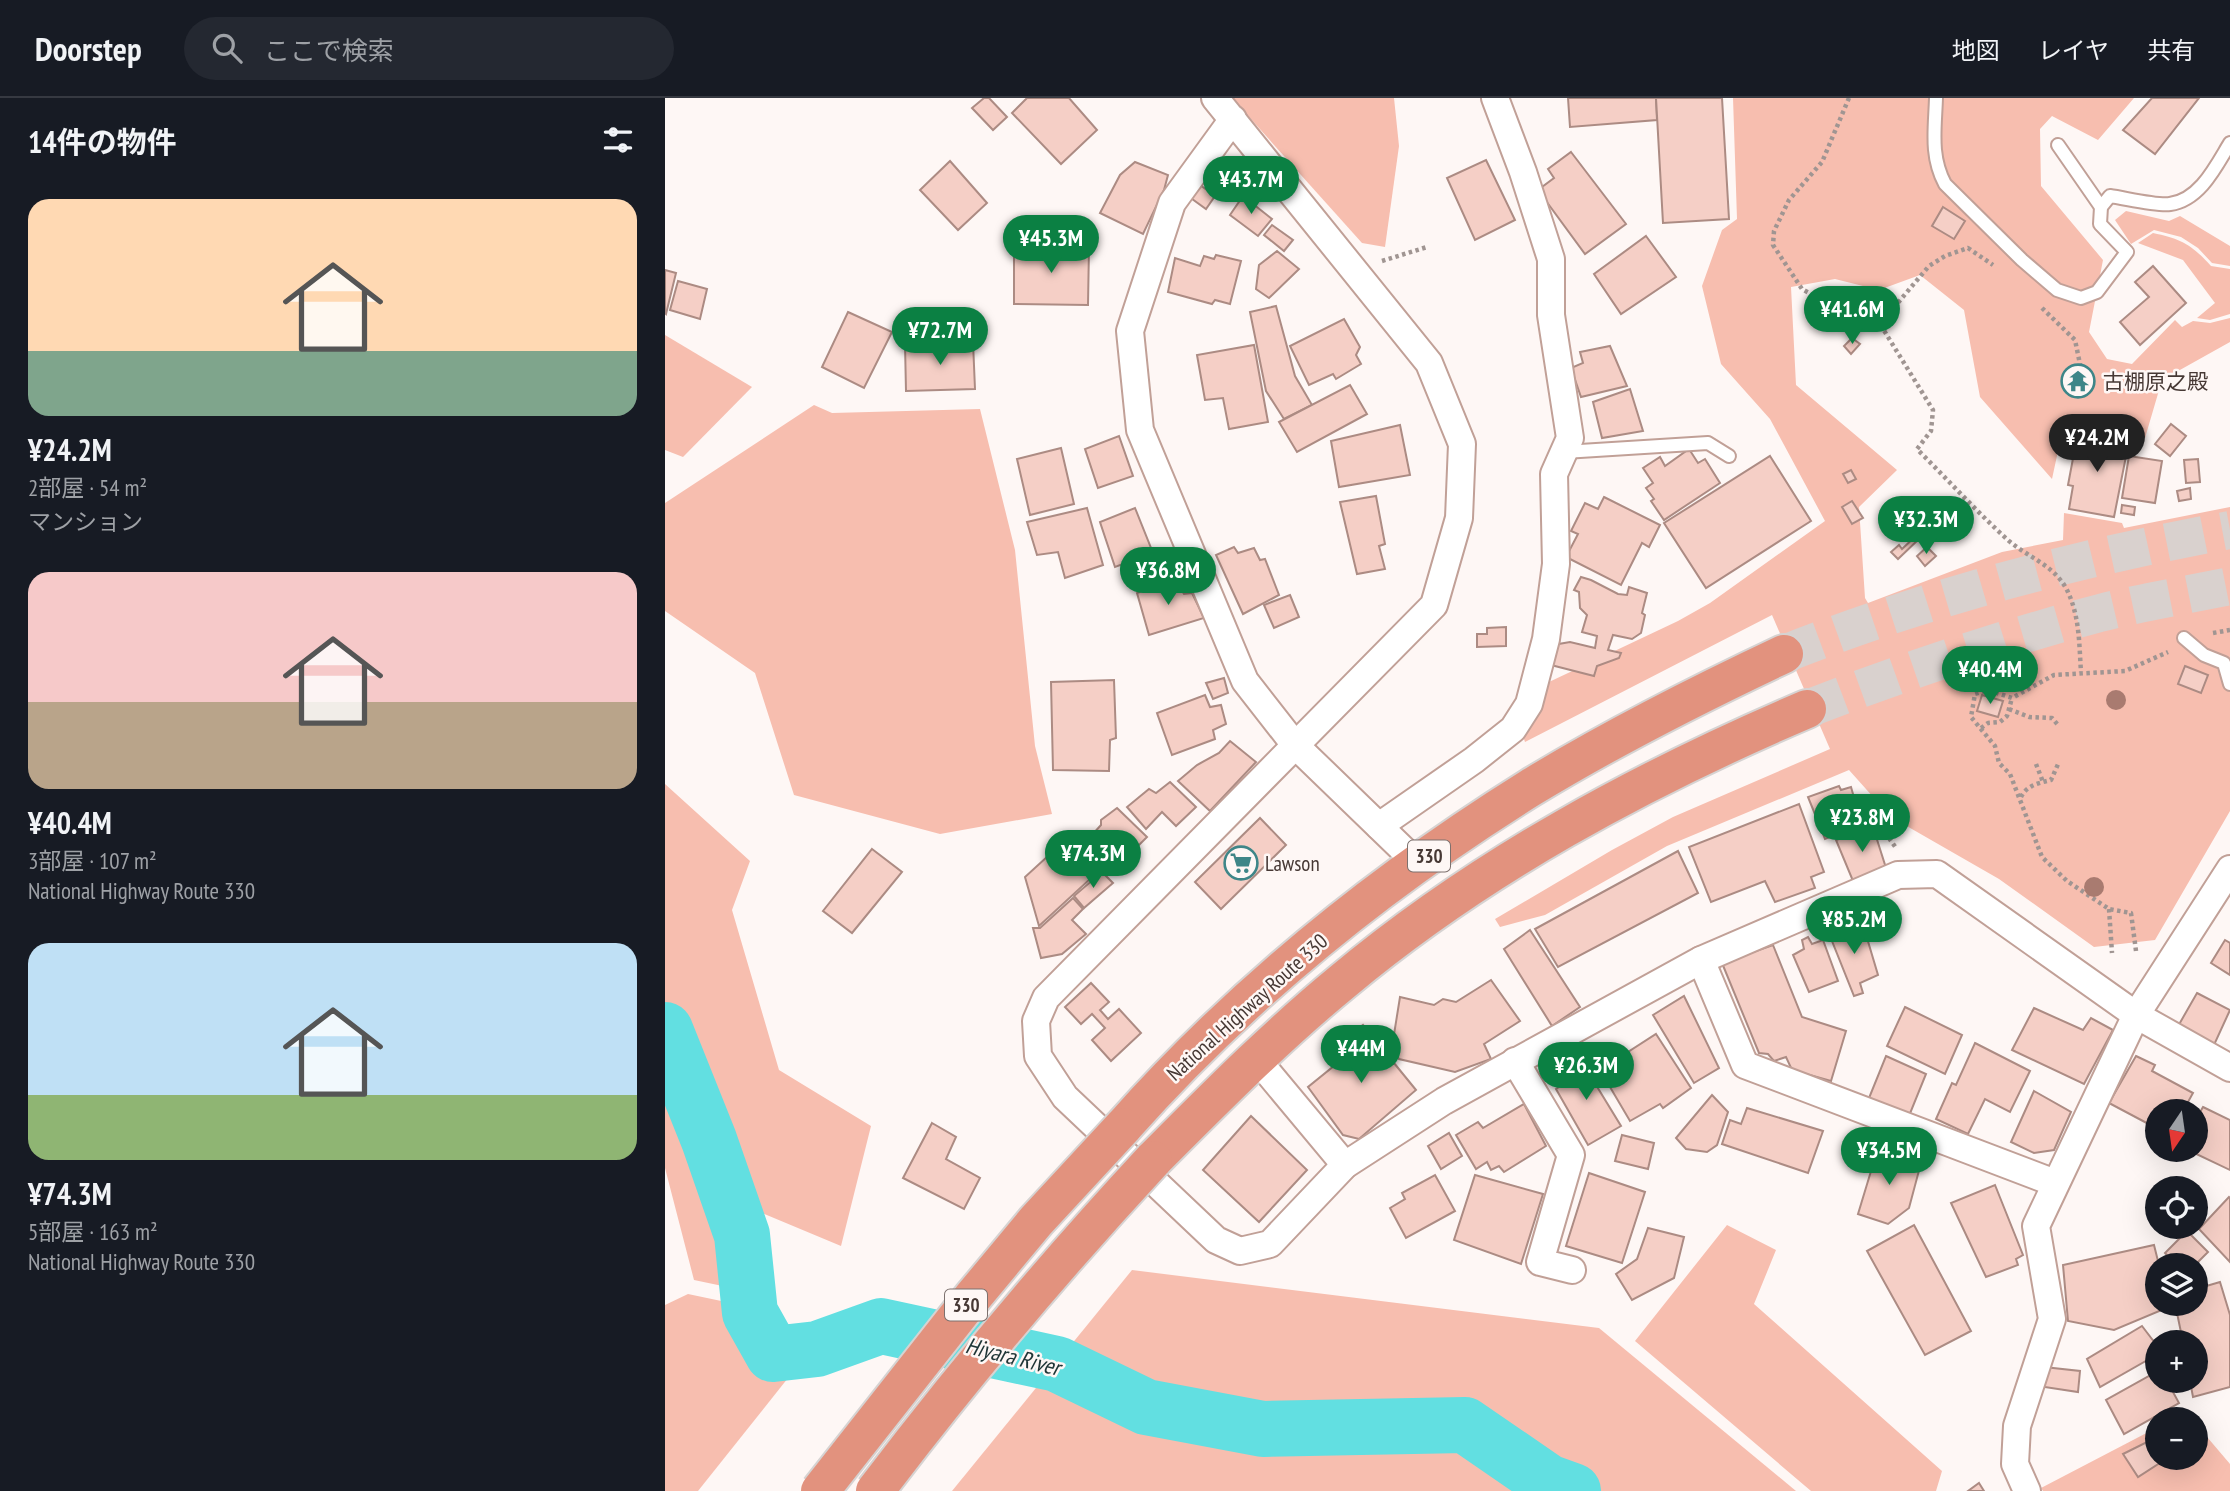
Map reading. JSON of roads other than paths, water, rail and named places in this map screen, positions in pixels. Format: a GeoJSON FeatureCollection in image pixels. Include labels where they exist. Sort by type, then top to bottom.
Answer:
{"type":"FeatureCollection","features":[{"type":"Feature","properties":{"kind":"highway","name":"National Highway Route 330"},"geometry":{"type":"LineString","coordinates":[[820,1491],[1036,1221],[1164,1081],[1229,1018],[1295,961],[1418,864],[1531,788],[1688,700],[1784,654]]}},
{"type":"Feature","properties":{"kind":"highway","name":"National Highway Route 330"},"geometry":{"type":"LineString","coordinates":[[875,1491],[1015,1315],[1079,1240],[1153,1160],[1255,1057],[1343,981],[1420,922],[1500,867],[1578,820],[1737,739],[1807,709]]}},
{"type":"Feature","properties":{"kind":"street"},"geometry":{"type":"LineString","coordinates":[[1215,98],[1429,363],[1462,444],[1459,518],[1434,605],[1046,998],[1036,1021],[1038,1056],[1065,1097],[1216,1240],[1240,1251],[1270,1244],[1345,1165],[1444,1101],[1701,960],[1898,875],[1937,874],[2136,1016],[2230,1068]]}},
{"type":"Feature","properties":{"kind":"street"},"geometry":{"type":"LineString","coordinates":[[1379,826],[1513,729],[1529,704],[1546,639],[1556,564],[1554,474],[1570,438],[1551,315],[1551,259],[1523,172],[1495,98]]}},
{"type":"Feature","properties":{"kind":"street"},"geometry":{"type":"LineString","coordinates":[[1233,120],[1172,203],[1130,331],[1140,430],[1245,681],[1295,745],[1418,864]]}},
{"type":"Feature","properties":{"kind":"street"},"geometry":{"type":"LineString","coordinates":[[2027,1491],[2015,1464],[2017,1426],[2052,1319],[2036,1226],[2136,1016],[2230,869]]}},
{"type":"Feature","properties":{"kind":"street"},"geometry":{"type":"LineString","coordinates":[[1701,960],[1745,1065],[2055,1183]]}},
{"type":"Feature","properties":{"kind":"street"},"geometry":{"type":"LineString","coordinates":[[1255,1057],[1345,1165]]}},
{"type":"Feature","properties":{"kind":"street"},"geometry":{"type":"LineString","coordinates":[[1515,1062],[1571,1155],[1540,1262],[1572,1270]]}},
{"type":"Feature","properties":{"kind":"lane"},"geometry":{"type":"LineString","coordinates":[[1935,98],[1934,154],[1945,184],[2022,260],[2057,290],[2081,298],[2097,292],[2127,252],[2100,224],[2101,206],[2058,145]]}},
{"type":"Feature","properties":{"kind":"lane"},"geometry":{"type":"LineString","coordinates":[[2101,206],[2110,196],[2171,204],[2195,193],[2210,176],[2230,143]]}},
{"type":"Feature","properties":{"kind":"lane"},"geometry":{"type":"LineString","coordinates":[[1564,452],[1708,443],[1729,456]]}},
{"type":"Feature","properties":{"kind":"lane"},"geometry":{"type":"LineString","coordinates":[[2184,638],[2204,655],[2224,663],[2230,684]]}},
{"type":"Feature","properties":{"kind":"waterway","name":"Hiyara River"},"geometry":{"type":"LineString","coordinates":[[665,1030],[709,1140],[742,1235],[750,1313],[773,1354],[817,1349],[881,1326],[1057,1364],[1146,1407],[1263,1429],[1465,1425],[1548,1482],[1573,1491]]}},
{"type":"Feature","properties":{"kind":"tunnel"},"geometry":{"type":"LineString","coordinates":[[1784,654],[1893,615],[2004,581],[2116,553],[2230,530]]}},
{"type":"Feature","properties":{"kind":"tunnel"},"geometry":{"type":"LineString","coordinates":[[1807,709],[1916,669],[2063,623],[2116,609],[2230,586]]}},
{"type":"Feature","properties":{"kind":"place","name":"古棚原之殿"},"geometry":{"type":"Point","coordinates":[2078,381]}},
{"type":"Feature","properties":{"kind":"place","name":"Lawson"},"geometry":{"type":"Point","coordinates":[1241,863]}}]}
